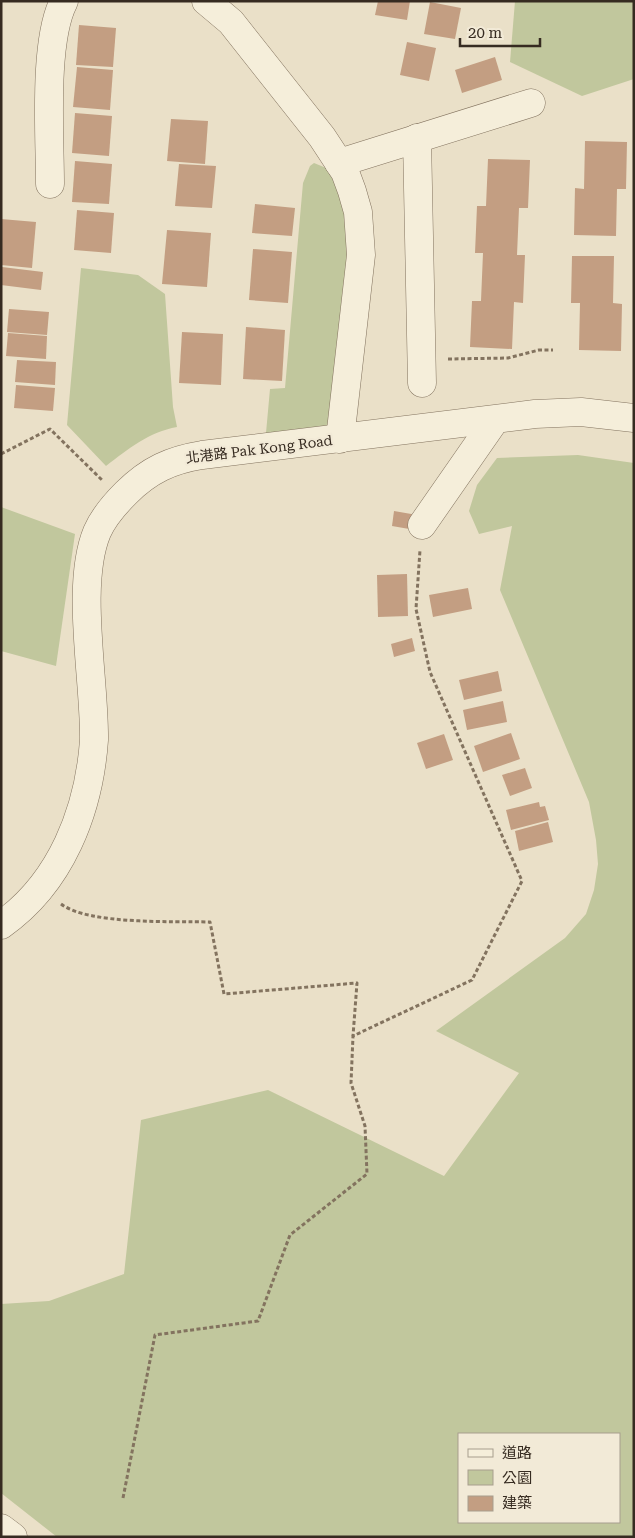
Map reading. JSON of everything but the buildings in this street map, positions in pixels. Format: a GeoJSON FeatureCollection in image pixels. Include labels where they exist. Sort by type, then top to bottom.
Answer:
{"type":"FeatureCollection","features":[{"type":"Feature","properties":{"kind":"street"},"geometry":{"type":"LineString","coordinates":[[50,184],[51,51],[56,16],[64,1]]}},
{"type":"Feature","properties":{"kind":"street"},"geometry":{"type":"LineString","coordinates":[[206,1],[231,22],[322,137],[339,163],[352,191],[358,212],[361,255],[340,439]]}},
{"type":"Feature","properties":{"kind":"street"},"geometry":{"type":"LineString","coordinates":[[339,163],[531,103]]}},
{"type":"Feature","properties":{"kind":"street"},"geometry":{"type":"LineString","coordinates":[[417,138],[422,371]]}},
{"type":"Feature","properties":{"kind":"street","name":"北港路 Pak Kong Road"},"geometry":{"type":"LineString","coordinates":[[1,925],[41,889],[63,854],[74,831],[93,760],[94,723],[87,599],[89,566],[97,533],[121,498],[154,469],[182,458],[535,414],[581,412],[634,418]]}},
{"type":"Feature","properties":{"kind":"street"},"geometry":{"type":"LineString","coordinates":[[422,525],[496,420]]}},
{"type":"Feature","properties":{"kind":"street"},"geometry":{"type":"LineString","coordinates":[[1,1528],[13,1537]]}},
{"type":"Feature","properties":{"kind":"path"},"geometry":{"type":"LineString","coordinates":[[422,371],[508,358],[539,350],[553,350]]}},
{"type":"Feature","properties":{"kind":"path"},"geometry":{"type":"LineString","coordinates":[[1,454],[50,430],[121,498]]}},
{"type":"Feature","properties":{"kind":"path"},"geometry":{"type":"LineString","coordinates":[[353,1036],[472,980],[522,881],[430,672],[416,610],[422,525]]}},
{"type":"Feature","properties":{"kind":"path"},"geometry":{"type":"LineString","coordinates":[[41,889],[69,910],[110,919],[210,922],[224,994],[356,983],[351,1083],[366,1126],[367,1174],[290,1235],[258,1321],[154,1335],[123,1498]]}},
{"type":"Feature","properties":{"kind":"green space"},"geometry":{"type":"Polygon","coordinates":[[[515,1],[634,1],[634,79],[582,96],[510,62],[515,1]]]}},
{"type":"Feature","properties":{"kind":"green space"},"geometry":{"type":"Polygon","coordinates":[[[314,163],[336,172],[352,228],[333,438],[265,444],[270,389],[285,388],[303,183],[310,166],[314,163]]]}},
{"type":"Feature","properties":{"kind":"green space"},"geometry":{"type":"Polygon","coordinates":[[[81,268],[138,275],[165,294],[173,407],[177,427],[148,437],[106,466],[67,425],[81,268]]]}},
{"type":"Feature","properties":{"kind":"green space"},"geometry":{"type":"Polygon","coordinates":[[[578,455],[634,463],[634,1537],[57,1537],[1,1493],[1,1304],[49,1301],[124,1274],[141,1120],[268,1090],[444,1176],[519,1073],[436,1031],[565,938],[586,914],[594,890],[598,864],[589,802],[500,590],[512,526],[479,534],[469,511],[477,485],[497,458],[578,455]]]}},
{"type":"Feature","properties":{"kind":"green space"},"geometry":{"type":"Polygon","coordinates":[[[1,507],[75,534],[56,666],[1,651],[1,507]]]}}]}
